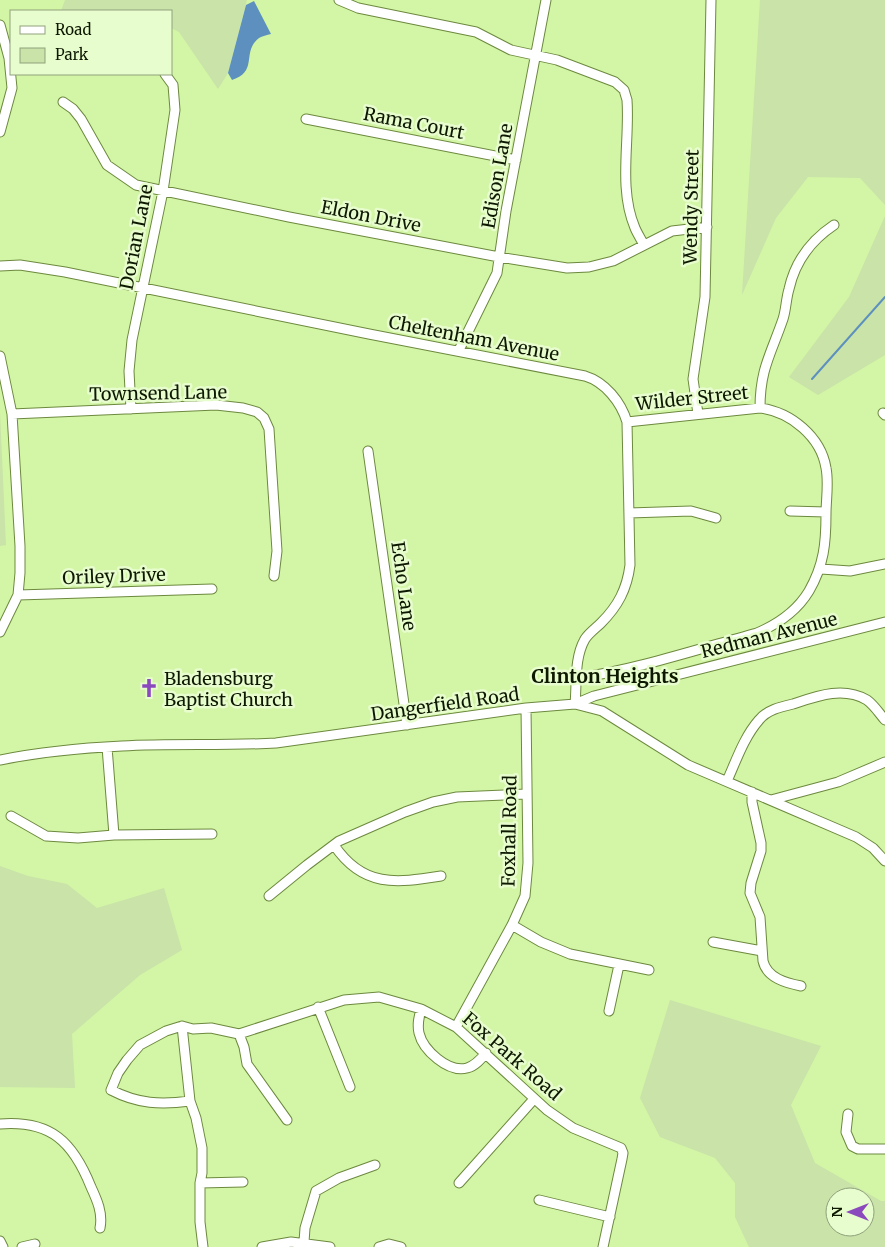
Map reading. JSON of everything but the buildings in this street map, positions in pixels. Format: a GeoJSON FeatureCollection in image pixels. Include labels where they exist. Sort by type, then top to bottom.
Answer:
{"type":"FeatureCollection","features":[{"type":"Feature","properties":{"kind":"street"},"geometry":{"type":"LineString","coordinates":[[339,0],[358,8],[476,32],[511,50],[557,60],[615,82],[624,90],[627,100],[627,195],[635,228],[644,245]]}},
{"type":"Feature","properties":{"kind":"street","name":"Edison Lane"},"geometry":{"type":"LineString","coordinates":[[460,350],[497,273],[546,0]]}},
{"type":"Feature","properties":{"kind":"street","name":"Wendy Street"},"geometry":{"type":"LineString","coordinates":[[698,414],[693,378],[705,297],[711,0]]}},
{"type":"Feature","properties":{"kind":"street"},"geometry":{"type":"LineString","coordinates":[[0,25],[10,58]]}},
{"type":"Feature","properties":{"kind":"street"},"geometry":{"type":"LineString","coordinates":[[0,132],[12,88],[11,75]]}},
{"type":"Feature","properties":{"kind":"street","name":"Dorian Lane"},"geometry":{"type":"LineString","coordinates":[[131,409],[130,359],[142,288],[163,191],[175,110],[173,85],[166,75]]}},
{"type":"Feature","properties":{"kind":"street","name":"Eldon Drive"},"geometry":{"type":"LineString","coordinates":[[63,102],[73,109],[81,119],[107,165],[136,185],[499,257],[560,268],[580,268],[614,261],[672,231],[707,227]]}},
{"type":"Feature","properties":{"kind":"street","name":"Rama Court"},"geometry":{"type":"LineString","coordinates":[[306,119],[516,160]]}},
{"type":"Feature","properties":{"kind":"street"},"geometry":{"type":"LineString","coordinates":[[578,678],[661,659],[757,633],[768,628],[801,603],[821,569],[825,537],[826,468],[813,440],[803,428],[790,418],[760,408],[762,376],[770,349],[784,317],[793,275],[806,251],[824,232],[834,225]]}},
{"type":"Feature","properties":{"kind":"street","name":"Cheltenham Avenue"},"geometry":{"type":"LineString","coordinates":[[0,266],[20,265],[37,267],[369,334],[460,350],[592,378],[602,384],[617,400],[627,422],[630,560],[626,587],[619,601],[585,640],[579,658],[575,704]]}},
{"type":"Feature","properties":{"kind":"street"},"geometry":{"type":"LineString","coordinates":[[0,356],[12,414],[20,546],[18,595],[0,632]]}},
{"type":"Feature","properties":{"kind":"street","name":"Townsend Lane"},"geometry":{"type":"LineString","coordinates":[[12,414],[216,405],[257,412],[264,418],[269,429],[277,551],[274,576]]}},
{"type":"Feature","properties":{"kind":"street","name":"Wilder Street"},"geometry":{"type":"LineString","coordinates":[[627,422],[760,408]]}},
{"type":"Feature","properties":{"kind":"street","name":"Echo Lane"},"geometry":{"type":"LineString","coordinates":[[368,451],[407,725]]}},
{"type":"Feature","properties":{"kind":"street"},"geometry":{"type":"LineString","coordinates":[[629,513],[691,511],[716,518]]}},
{"type":"Feature","properties":{"kind":"street"},"geometry":{"type":"LineString","coordinates":[[790,511],[826,512]]}},
{"type":"Feature","properties":{"kind":"street"},"geometry":{"type":"LineString","coordinates":[[821,569],[850,571],[885,564]]}},
{"type":"Feature","properties":{"kind":"street","name":"Oriley Drive"},"geometry":{"type":"LineString","coordinates":[[18,595],[212,589]]}},
{"type":"Feature","properties":{"kind":"street","name":"Redman Avenue"},"geometry":{"type":"LineString","coordinates":[[575,704],[594,696],[885,622]]}},
{"type":"Feature","properties":{"kind":"street"},"geometry":{"type":"LineString","coordinates":[[727,781],[749,734],[759,719],[771,710],[820,695],[844,693],[868,701],[885,720]]}},
{"type":"Feature","properties":{"kind":"street","name":"Dangerfield Road"},"geometry":{"type":"LineString","coordinates":[[0,760],[84,748],[276,743],[526,708],[575,704],[602,712],[672,756],[856,837],[873,848],[885,861]]}},
{"type":"Feature","properties":{"kind":"street","name":"Foxhall Road"},"geometry":{"type":"LineString","coordinates":[[456,1027],[512,925],[520,909],[527,887],[526,708]]}},
{"type":"Feature","properties":{"kind":"street"},"geometry":{"type":"LineString","coordinates":[[108,747],[114,835]]}},
{"type":"Feature","properties":{"kind":"street"},"geometry":{"type":"LineString","coordinates":[[771,800],[838,782],[885,762]]}},
{"type":"Feature","properties":{"kind":"street"},"geometry":{"type":"LineString","coordinates":[[752,792],[752,802],[761,851],[750,893],[760,917],[764,966],[768,972],[779,979],[801,986]]}},
{"type":"Feature","properties":{"kind":"street"},"geometry":{"type":"LineString","coordinates":[[269,896],[307,864],[347,837],[434,802],[463,796],[527,794]]}},
{"type":"Feature","properties":{"kind":"street"},"geometry":{"type":"LineString","coordinates":[[11,816],[46,836],[78,838],[114,835],[212,834]]}},
{"type":"Feature","properties":{"kind":"street"},"geometry":{"type":"LineString","coordinates":[[334,845],[350,864],[382,880],[402,882],[441,876]]}},
{"type":"Feature","properties":{"kind":"street"},"geometry":{"type":"LineString","coordinates":[[512,925],[541,942],[570,954],[649,970]]}},
{"type":"Feature","properties":{"kind":"street"},"geometry":{"type":"LineString","coordinates":[[713,942],[762,951]]}},
{"type":"Feature","properties":{"kind":"street"},"geometry":{"type":"LineString","coordinates":[[609,1012],[619,965]]}},
{"type":"Feature","properties":{"kind":"street","name":"Fox Park Road"},"geometry":{"type":"LineString","coordinates":[[239,1034],[344,1000],[379,997],[422,1009],[456,1027],[547,1110],[573,1128],[618,1146],[622,1150],[622,1159],[610,1217]]}},
{"type":"Feature","properties":{"kind":"street"},"geometry":{"type":"LineString","coordinates":[[318,1007],[350,1087]]}},
{"type":"Feature","properties":{"kind":"street"},"geometry":{"type":"LineString","coordinates":[[422,1009],[418,1026],[422,1040],[444,1063],[453,1067],[465,1068],[474,1064],[486,1053]]}},
{"type":"Feature","properties":{"kind":"street"},"geometry":{"type":"LineString","coordinates":[[182,1026],[190,1101],[196,1118],[202,1148],[200,1222],[203,1247]]}},
{"type":"Feature","properties":{"kind":"street"},"geometry":{"type":"LineString","coordinates":[[190,1101],[158,1104],[132,1099],[111,1090],[123,1066],[140,1045],[182,1026],[192,1029],[211,1028],[239,1034],[247,1064],[287,1120]]}},
{"type":"Feature","properties":{"kind":"street"},"geometry":{"type":"LineString","coordinates":[[459,1183],[534,1099]]}},
{"type":"Feature","properties":{"kind":"street"},"geometry":{"type":"LineString","coordinates":[[848,1114],[846,1132],[852,1146],[858,1149],[885,1149]]}},
{"type":"Feature","properties":{"kind":"street"},"geometry":{"type":"LineString","coordinates":[[0,1124],[18,1123],[37,1127],[58,1137],[72,1149],[82,1166],[98,1204],[102,1219],[100,1228]]}},
{"type":"Feature","properties":{"kind":"street"},"geometry":{"type":"LineString","coordinates":[[304,1242],[305,1228],[316,1192],[339,1178],[376,1165]]}},
{"type":"Feature","properties":{"kind":"street"},"geometry":{"type":"LineString","coordinates":[[200,1183],[243,1182]]}},
{"type":"Feature","properties":{"kind":"street"},"geometry":{"type":"LineString","coordinates":[[539,1200],[610,1217],[604,1247]]}},
{"type":"Feature","properties":{"kind":"street"},"geometry":{"type":"LineString","coordinates":[[0,1241],[2,1247]]}},
{"type":"Feature","properties":{"kind":"street"},"geometry":{"type":"LineString","coordinates":[[262,1247],[282,1242],[304,1242],[330,1247]]}},
{"type":"Feature","properties":{"kind":"street"},"geometry":{"type":"LineString","coordinates":[[22,1247],[35,1244]]}},
{"type":"Feature","properties":{"kind":"street"},"geometry":{"type":"LineString","coordinates":[[379,1247],[389,1244],[401,1247]]}},
{"type":"Feature","properties":{"kind":"green space"},"geometry":{"type":"Polygon","coordinates":[[[65,0],[247,0],[228,73],[218,89],[179,32],[172,28],[172,10],[61,10],[65,0]]]}},
{"type":"Feature","properties":{"kind":"green space"},"geometry":{"type":"Polygon","coordinates":[[[760,0],[885,0],[885,205],[860,178],[808,177],[776,218],[742,295],[760,0]]]}},
{"type":"Feature","properties":{"kind":"green space"},"geometry":{"type":"Polygon","coordinates":[[[885,216],[885,355],[818,395],[789,377],[849,297],[885,216]]]}},
{"type":"Feature","properties":{"kind":"green space"},"geometry":{"type":"Polygon","coordinates":[[[0,413],[6,545],[0,546],[0,413]]]}},
{"type":"Feature","properties":{"kind":"green space"},"geometry":{"type":"Polygon","coordinates":[[[0,866],[28,876],[67,884],[97,908],[164,888],[182,950],[140,975],[72,1034],[75,1088],[0,1087],[0,866]]]}},
{"type":"Feature","properties":{"kind":"green space"},"geometry":{"type":"Polygon","coordinates":[[[670,1000],[821,1046],[791,1105],[815,1163],[857,1187],[825,1187],[825,1237],[875,1237],[875,1198],[885,1201],[885,1247],[749,1247],[735,1217],[735,1183],[715,1158],[660,1137],[640,1098],[670,1000]]]}},
{"type":"Feature","properties":{"kind":"water"},"geometry":{"type":"Polygon","coordinates":[[[254,1],[271,34],[260,37],[254,43],[245,72],[232,80],[228,73],[246,5],[254,1]]]}},
{"type":"Feature","properties":{"kind":"waterway"},"geometry":{"type":"LineString","coordinates":[[812,379],[885,297]]}},
{"type":"Feature","properties":{"kind":"place","name":"Bladensburg Baptist Church"},"geometry":{"type":"Point","coordinates":[149,688]}},
{"type":"Feature","properties":{"kind":"district","name":"Clinton Heights"},"geometry":{"type":"Point","coordinates":[605,676]}}]}
